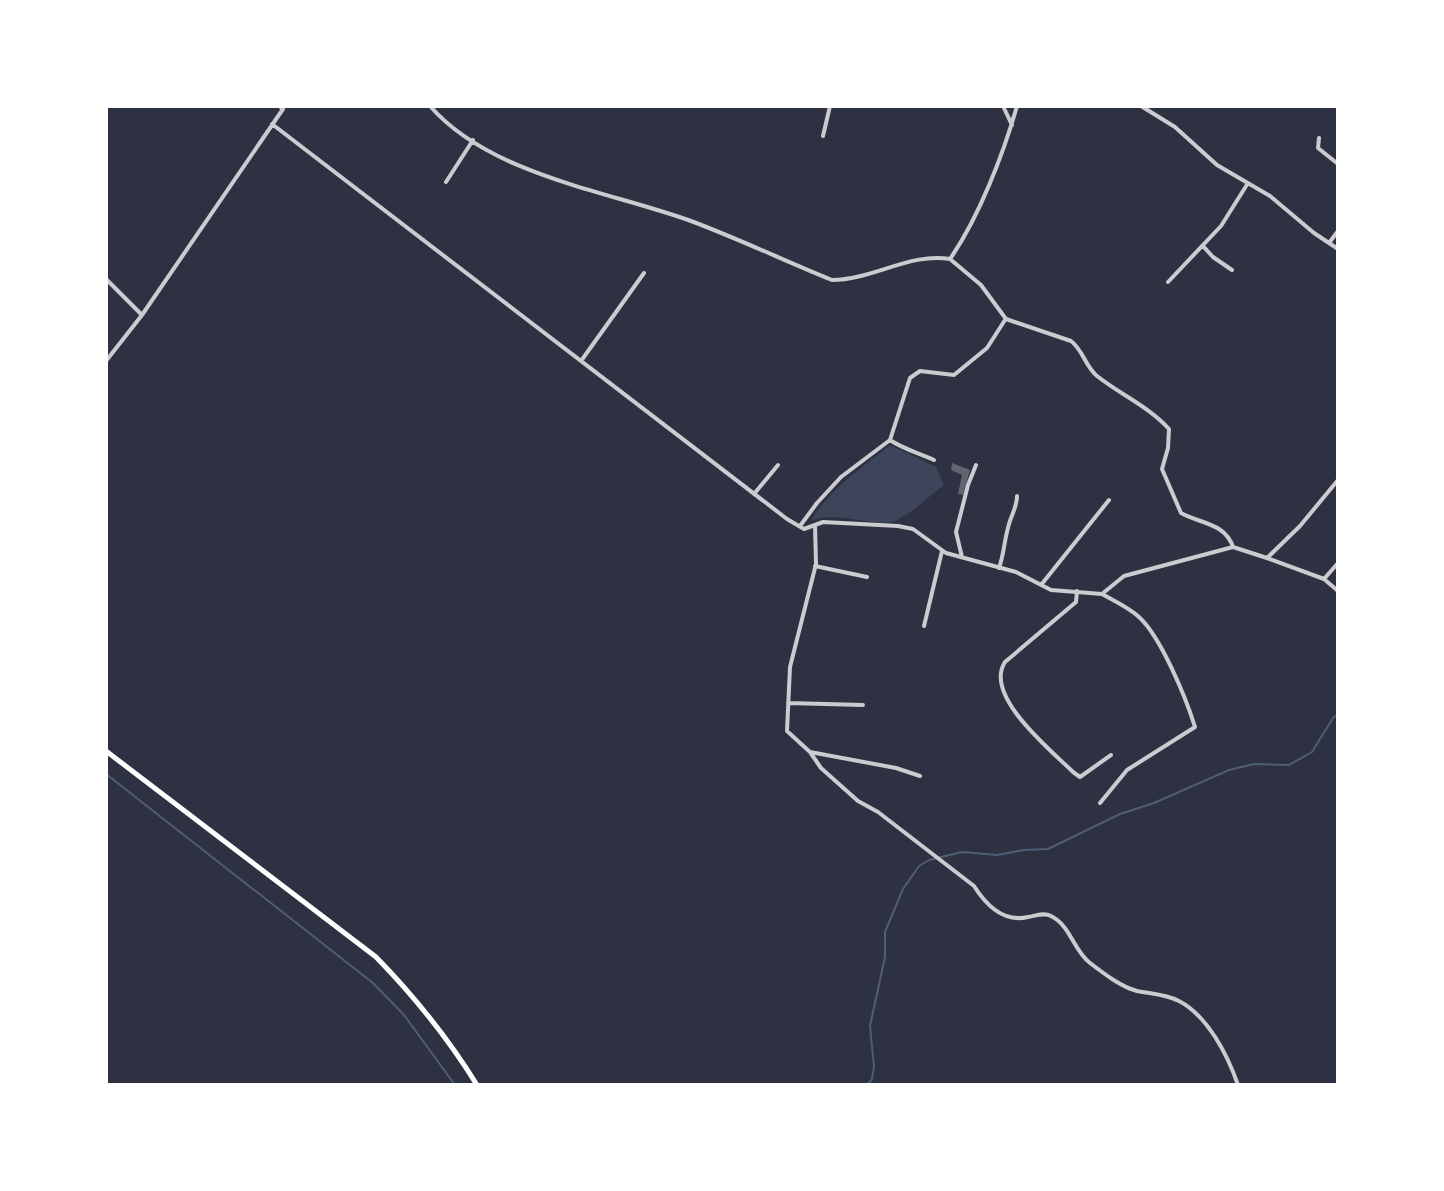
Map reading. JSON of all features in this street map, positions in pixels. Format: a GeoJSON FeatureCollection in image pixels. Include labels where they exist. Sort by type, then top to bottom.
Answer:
{"type":"FeatureCollection","features":[{"type":"Feature","properties":{"kind":"main road"},"geometry":{"type":"LineString","coordinates":[[106,751],[376,957],[450,1042],[477,1085]]}},
{"type":"Feature","properties":{"kind":"street"},"geometry":{"type":"LineString","coordinates":[[430,106],[442,119],[473,140],[528,169],[688,220],[832,280],[852,280],[935,256],[950,259],[981,285],[1006,319],[1071,341],[1078,346],[1094,374],[1160,419],[1169,429],[1162,469],[1181,513],[1214,525],[1229,536],[1233,547]]}},
{"type":"Feature","properties":{"kind":"street"},"geometry":{"type":"LineString","coordinates":[[823,136],[830,106]]}},
{"type":"Feature","properties":{"kind":"street"},"geometry":{"type":"LineString","coordinates":[[1003,106],[1012,125]]}},
{"type":"Feature","properties":{"kind":"street"},"geometry":{"type":"LineString","coordinates":[[950,259],[983,194],[1017,106]]}},
{"type":"Feature","properties":{"kind":"street"},"geometry":{"type":"LineString","coordinates":[[1141,106],[1175,127],[1217,165],[1270,196],[1338,249]]}},
{"type":"Feature","properties":{"kind":"street"},"geometry":{"type":"LineString","coordinates":[[106,361],[142,315],[281,108],[290,107]]}},
{"type":"Feature","properties":{"kind":"street"},"geometry":{"type":"LineString","coordinates":[[272,124],[754,494],[804,529],[823,522],[913,529],[942,550],[964,559],[1016,572],[1051,590],[1102,594],[1141,619],[1186,698],[1195,727],[1127,770],[1100,803]]}},
{"type":"Feature","properties":{"kind":"street"},"geometry":{"type":"LineString","coordinates":[[1319,138],[1318,148],[1338,164]]}},
{"type":"Feature","properties":{"kind":"street"},"geometry":{"type":"LineString","coordinates":[[446,182],[473,140]]}},
{"type":"Feature","properties":{"kind":"street"},"geometry":{"type":"LineString","coordinates":[[1168,282],[1221,226],[1248,183]]}},
{"type":"Feature","properties":{"kind":"street"},"geometry":{"type":"LineString","coordinates":[[1329,243],[1338,231]]}},
{"type":"Feature","properties":{"kind":"street"},"geometry":{"type":"LineString","coordinates":[[1203,246],[1232,270]]}},
{"type":"Feature","properties":{"kind":"street"},"geometry":{"type":"LineString","coordinates":[[581,361],[644,273]]}},
{"type":"Feature","properties":{"kind":"street"},"geometry":{"type":"LineString","coordinates":[[106,279],[142,315]]}},
{"type":"Feature","properties":{"kind":"street"},"geometry":{"type":"LineString","coordinates":[[800,526],[841,477],[890,440],[910,378],[920,371],[954,375],[987,348],[1006,319]]}},
{"type":"Feature","properties":{"kind":"street"},"geometry":{"type":"LineString","coordinates":[[890,440],[934,460]]}},
{"type":"Feature","properties":{"kind":"street"},"geometry":{"type":"LineString","coordinates":[[754,494],[778,465]]}},
{"type":"Feature","properties":{"kind":"street"},"geometry":{"type":"LineString","coordinates":[[964,559],[956,532],[976,465]]}},
{"type":"Feature","properties":{"kind":"street"},"geometry":{"type":"LineString","coordinates":[[1267,558],[1300,526],[1338,480]]}},
{"type":"Feature","properties":{"kind":"street"},"geometry":{"type":"LineString","coordinates":[[999,568],[1017,496]]}},
{"type":"Feature","properties":{"kind":"street"},"geometry":{"type":"LineString","coordinates":[[1041,585],[1109,500]]}},
{"type":"Feature","properties":{"kind":"street"},"geometry":{"type":"LineString","coordinates":[[815,525],[815,566],[790,667],[787,731],[810,752],[821,768],[858,801],[878,812],[974,886],[983,901],[995,912],[1018,920],[1044,914],[1053,916],[1068,931],[1080,955],[1105,974],[1134,991],[1160,994],[1181,1001],[1203,1021],[1231,1065],[1238,1085]]}},
{"type":"Feature","properties":{"kind":"street"},"geometry":{"type":"LineString","coordinates":[[1102,594],[1124,576],[1233,547],[1324,579],[1338,591]]}},
{"type":"Feature","properties":{"kind":"street"},"geometry":{"type":"LineString","coordinates":[[924,626],[942,550]]}},
{"type":"Feature","properties":{"kind":"street"},"geometry":{"type":"LineString","coordinates":[[1324,579],[1338,563]]}},
{"type":"Feature","properties":{"kind":"street"},"geometry":{"type":"LineString","coordinates":[[815,566],[867,577]]}},
{"type":"Feature","properties":{"kind":"street"},"geometry":{"type":"LineString","coordinates":[[1077,591],[1076,602],[1005,662],[1000,677],[1010,706],[1080,777],[1111,755]]}},
{"type":"Feature","properties":{"kind":"street"},"geometry":{"type":"LineString","coordinates":[[788,703],[863,705]]}},
{"type":"Feature","properties":{"kind":"street"},"geometry":{"type":"LineString","coordinates":[[810,752],[896,768],[920,776]]}},
{"type":"Feature","properties":{"kind":"shaded area"},"geometry":{"type":"Polygon","coordinates":[[[890,445],[936,467],[944,485],[892,522],[830,517],[811,521],[837,489],[890,445]]]}},
{"type":"Feature","properties":{"kind":"building"},"geometry":{"type":"Polygon","coordinates":[[[952,463],[970,470],[963,495],[958,494],[962,475],[951,470],[952,463]]]}},
{"type":"Feature","properties":{"kind":"waterway"},"geometry":{"type":"LineString","coordinates":[[867,1085],[872,1079],[874,1067],[870,1026],[885,957],[885,932],[903,889],[919,866],[929,860],[962,852],[997,855],[1048,849],[1120,814],[1154,803],[1229,770],[1254,764],[1289,765],[1312,752],[1338,714]]}},
{"type":"Feature","properties":{"kind":"waterway"},"geometry":{"type":"LineString","coordinates":[[106,774],[373,983],[404,1015],[455,1085]]}}]}
